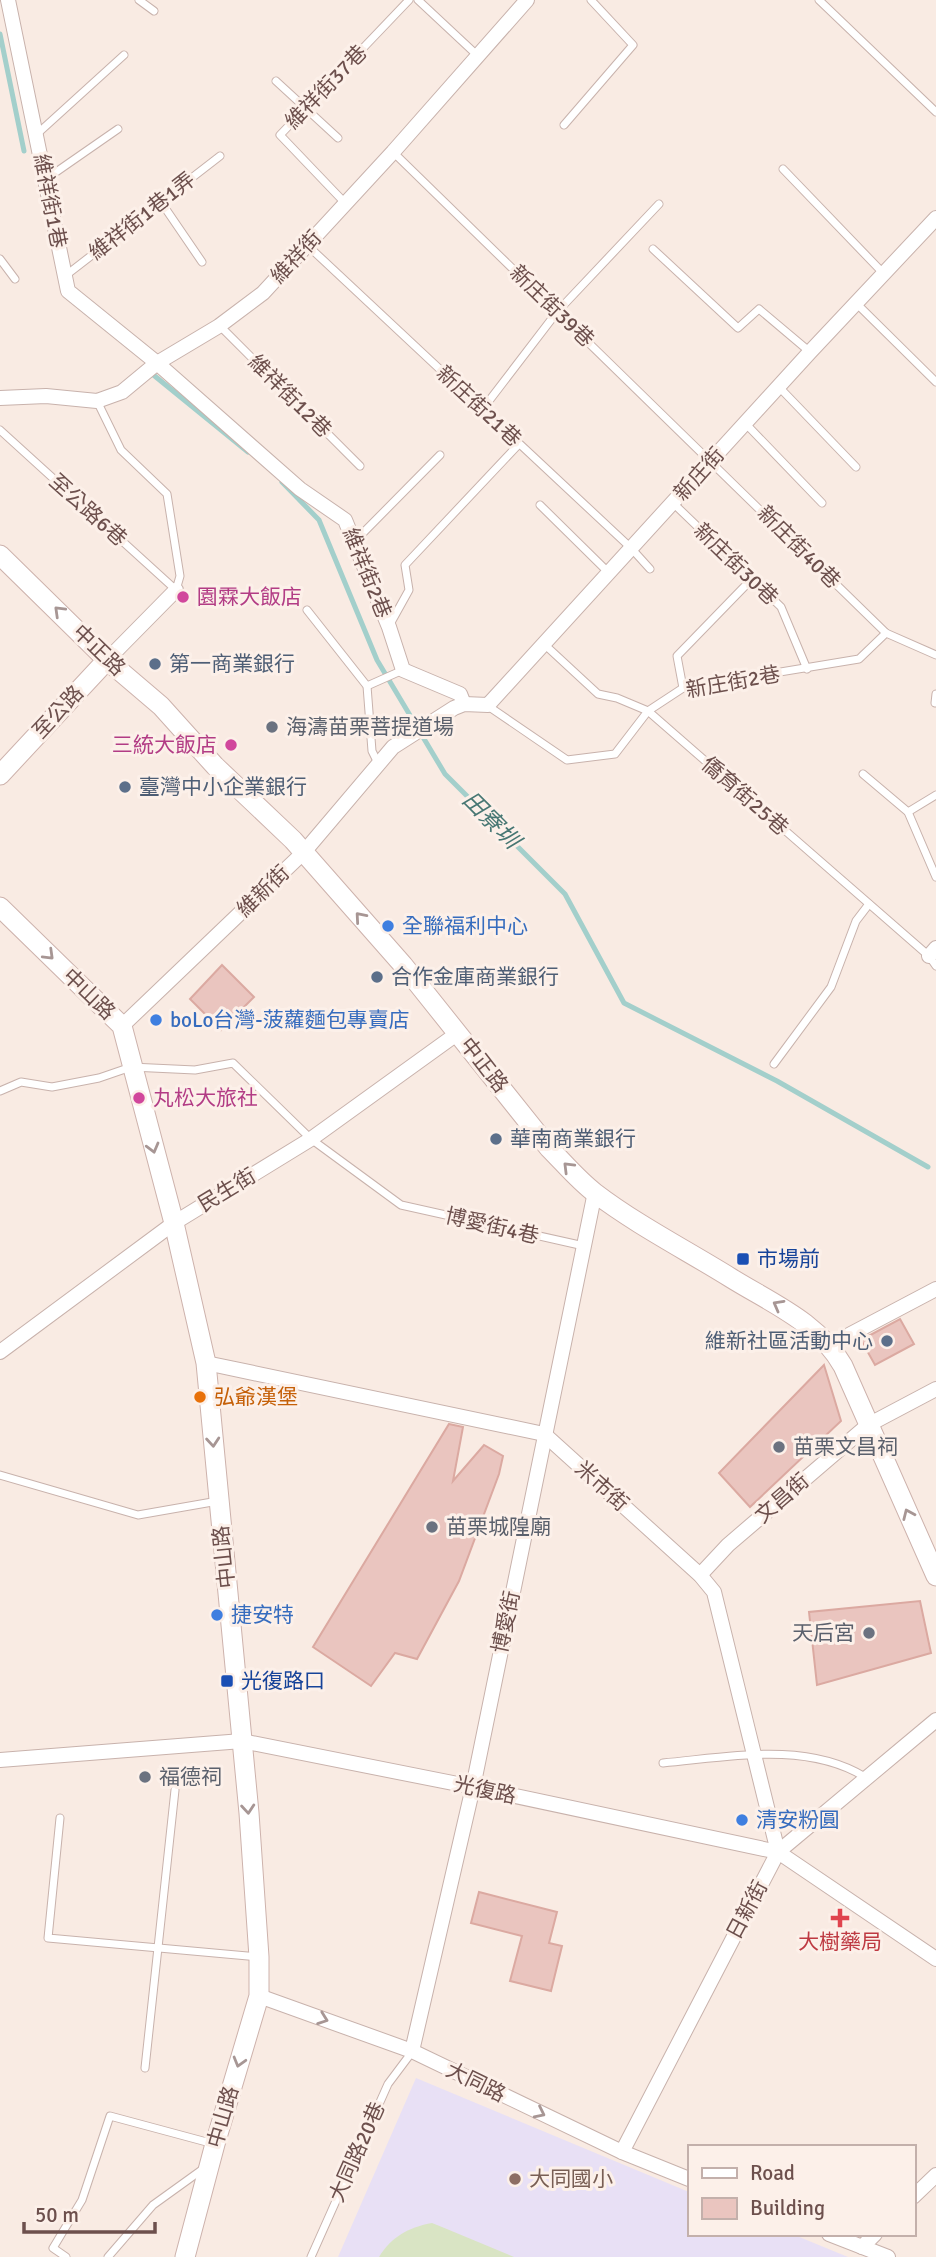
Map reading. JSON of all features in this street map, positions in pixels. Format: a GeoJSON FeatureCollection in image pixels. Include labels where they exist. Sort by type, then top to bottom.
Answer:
{"type":"FeatureCollection","features":[{"type":"Feature","properties":{"kind":"street","name":"維祥街1巷"},"geometry":{"type":"LineString","coordinates":[[8,0],[12,7],[68,291],[157,363]]}},
{"type":"Feature","properties":{"kind":"street","name":"維祥街"},"geometry":{"type":"LineString","coordinates":[[97,401],[122,392],[157,363],[219,326],[263,293],[393,152],[527,0]]}},
{"type":"Feature","properties":{"kind":"street","name":"新庄街"},"geometry":{"type":"LineString","coordinates":[[488,705],[936,218]]}},
{"type":"Feature","properties":{"kind":"street","name":"維祥街2巷"},"geometry":{"type":"LineString","coordinates":[[157,363],[300,489],[345,520],[403,670]]}},
{"type":"Feature","properties":{"kind":"street"},"geometry":{"type":"LineString","coordinates":[[0,398],[46,396],[97,401]]}},
{"type":"Feature","properties":{"kind":"street","name":"中正路"},"geometry":{"type":"LineString","coordinates":[[0,555],[107,660],[161,706],[215,766],[304,852],[458,1033],[549,1148],[595,1192],[806,1322],[830,1345],[843,1366],[936,1576]]}},
{"type":"Feature","properties":{"kind":"street","name":"至公路"},"geometry":{"type":"LineString","coordinates":[[0,775],[176,590]]}},
{"type":"Feature","properties":{"kind":"street"},"geometry":{"type":"LineString","coordinates":[[403,670],[460,695],[459,706],[488,705]]}},
{"type":"Feature","properties":{"kind":"street","name":"維新街"},"geometry":{"type":"LineString","coordinates":[[122,1026],[304,852],[393,747],[459,706]]}},
{"type":"Feature","properties":{"kind":"street","name":"中山路"},"geometry":{"type":"LineString","coordinates":[[0,907],[122,1026],[174,1223],[206,1363],[242,1741],[259,1957],[258,1996],[215,2144],[187,2255]]}},
{"type":"Feature","properties":{"kind":"street","name":"民生街"},"geometry":{"type":"LineString","coordinates":[[0,1352],[174,1223],[311,1139],[458,1033]]}},
{"type":"Feature","properties":{"kind":"street","name":"博愛街"},"geometry":{"type":"LineString","coordinates":[[412,2051],[472,1787],[595,1192]]}},
{"type":"Feature","properties":{"kind":"street"},"geometry":{"type":"LineString","coordinates":[[830,1345],[936,1289]]}},
{"type":"Feature","properties":{"kind":"street"},"geometry":{"type":"LineString","coordinates":[[206,1363],[544,1434]]}},
{"type":"Feature","properties":{"kind":"street","name":"文昌街"},"geometry":{"type":"LineString","coordinates":[[701,1575],[727,1545],[868,1425],[936,1389]]}},
{"type":"Feature","properties":{"kind":"street","name":"米市街"},"geometry":{"type":"LineString","coordinates":[[544,1434],[701,1575],[714,1592],[778,1852]]}},
{"type":"Feature","properties":{"kind":"street","name":"日新街"},"geometry":{"type":"LineString","coordinates":[[621,2152],[778,1852],[936,1720]]}},
{"type":"Feature","properties":{"kind":"street","name":"光復路"},"geometry":{"type":"LineString","coordinates":[[0,1760],[242,1741],[778,1852],[936,1959]]}},
{"type":"Feature","properties":{"kind":"street","name":"大同路"},"geometry":{"type":"LineString","coordinates":[[258,1996],[412,2051],[621,2152],[688,2179]]}},
{"type":"Feature","properties":{"kind":"street"},"geometry":{"type":"LineString","coordinates":[[915,2195],[936,2175]]}},
{"type":"Feature","properties":{"kind":"street"},"geometry":{"type":"LineString","coordinates":[[835,2236],[888,2257]]}},
{"type":"Feature","properties":{"kind":"street"},"geometry":{"type":"LineString","coordinates":[[862,2247],[873,2236]]}},
{"type":"Feature","properties":{"kind":"lane"},"geometry":{"type":"LineString","coordinates":[[139,0],[154,11]]}},
{"type":"Feature","properties":{"kind":"lane","name":"維祥街37巷"},"geometry":{"type":"LineString","coordinates":[[346,204],[280,135],[409,0]]}},
{"type":"Feature","properties":{"kind":"lane"},"geometry":{"type":"LineString","coordinates":[[418,0],[478,56]]}},
{"type":"Feature","properties":{"kind":"lane"},"geometry":{"type":"LineString","coordinates":[[564,125],[634,45],[591,0]]}},
{"type":"Feature","properties":{"kind":"lane"},"geometry":{"type":"LineString","coordinates":[[819,0],[936,112]]}},
{"type":"Feature","properties":{"kind":"lane"},"geometry":{"type":"LineString","coordinates":[[37,134],[124,55]]}},
{"type":"Feature","properties":{"kind":"lane"},"geometry":{"type":"LineString","coordinates":[[276,82],[338,138]]}},
{"type":"Feature","properties":{"kind":"lane"},"geometry":{"type":"LineString","coordinates":[[45,179],[118,129]]}},
{"type":"Feature","properties":{"kind":"lane","name":"新庄街39巷"},"geometry":{"type":"LineString","coordinates":[[393,152],[711,460]]}},
{"type":"Feature","properties":{"kind":"lane","name":"維祥街1巷1弄"},"geometry":{"type":"LineString","coordinates":[[65,276],[219,156]]}},
{"type":"Feature","properties":{"kind":"lane"},"geometry":{"type":"LineString","coordinates":[[783,169],[884,274]]}},
{"type":"Feature","properties":{"kind":"lane"},"geometry":{"type":"LineString","coordinates":[[161,202],[202,262]]}},
{"type":"Feature","properties":{"kind":"lane"},"geometry":{"type":"LineString","coordinates":[[482,410],[557,312],[659,204]]}},
{"type":"Feature","properties":{"kind":"lane","name":"新庄街21巷"},"geometry":{"type":"LineString","coordinates":[[307,245],[631,548],[650,569]]}},
{"type":"Feature","properties":{"kind":"lane"},"geometry":{"type":"LineString","coordinates":[[653,249],[738,328],[759,309],[810,352]]}},
{"type":"Feature","properties":{"kind":"lane"},"geometry":{"type":"LineString","coordinates":[[0,259],[15,279]]}},
{"type":"Feature","properties":{"kind":"lane"},"geometry":{"type":"LineString","coordinates":[[856,303],[936,382]]}},
{"type":"Feature","properties":{"kind":"lane","name":"維祥街12巷"},"geometry":{"type":"LineString","coordinates":[[219,326],[360,467]]}},
{"type":"Feature","properties":{"kind":"lane"},"geometry":{"type":"LineString","coordinates":[[779,387],[856,467]]}},
{"type":"Feature","properties":{"kind":"lane"},"geometry":{"type":"LineString","coordinates":[[97,401],[121,450],[167,494],[180,576],[176,590]]}},
{"type":"Feature","properties":{"kind":"lane"},"geometry":{"type":"LineString","coordinates":[[745,424],[821,503]]}},
{"type":"Feature","properties":{"kind":"lane","name":"至公路6巷"},"geometry":{"type":"LineString","coordinates":[[0,430],[176,590]]}},
{"type":"Feature","properties":{"kind":"lane"},"geometry":{"type":"LineString","coordinates":[[388,627],[409,590],[405,565],[519,444]]}},
{"type":"Feature","properties":{"kind":"lane"},"geometry":{"type":"LineString","coordinates":[[354,542],[440,455]]}},
{"type":"Feature","properties":{"kind":"lane","name":"新庄街40巷"},"geometry":{"type":"LineString","coordinates":[[711,460],[886,633]]}},
{"type":"Feature","properties":{"kind":"lane","name":"新庄街30巷"},"geometry":{"type":"LineString","coordinates":[[673,503],[781,607],[807,669]]}},
{"type":"Feature","properties":{"kind":"lane"},"geometry":{"type":"LineString","coordinates":[[540,505],[609,573]]}},
{"type":"Feature","properties":{"kind":"lane"},"geometry":{"type":"LineString","coordinates":[[683,688],[677,656],[745,586]]}},
{"type":"Feature","properties":{"kind":"lane"},"geometry":{"type":"LineString","coordinates":[[307,610],[367,686],[372,751],[378,764]]}},
{"type":"Feature","properties":{"kind":"lane"},"geometry":{"type":"LineString","coordinates":[[886,633],[936,655]]}},
{"type":"Feature","properties":{"kind":"lane","name":"新庄街2巷"},"geometry":{"type":"LineString","coordinates":[[488,705],[567,760],[615,754],[648,711],[683,688],[859,659],[886,633]]}},
{"type":"Feature","properties":{"kind":"lane","name":"僑育街25巷"},"geometry":{"type":"LineString","coordinates":[[544,644],[598,694],[617,698],[648,711],[869,904],[934,957]]}},
{"type":"Feature","properties":{"kind":"lane"},"geometry":{"type":"LineString","coordinates":[[367,686],[403,670]]}},
{"type":"Feature","properties":{"kind":"lane"},"geometry":{"type":"LineString","coordinates":[[935,703],[936,694]]}},
{"type":"Feature","properties":{"kind":"lane"},"geometry":{"type":"LineString","coordinates":[[863,774],[908,812],[936,877]]}},
{"type":"Feature","properties":{"kind":"lane"},"geometry":{"type":"LineString","coordinates":[[908,812],[936,795]]}},
{"type":"Feature","properties":{"kind":"lane"},"geometry":{"type":"LineString","coordinates":[[774,1063],[831,987],[856,921],[869,904]]}},
{"type":"Feature","properties":{"kind":"lane"},"geometry":{"type":"LineString","coordinates":[[0,1091],[21,1082],[52,1087],[87,1080],[131,1066],[195,1070],[233,1063],[311,1139]]}},
{"type":"Feature","properties":{"kind":"lane","name":"博愛街4巷"},"geometry":{"type":"LineString","coordinates":[[311,1139],[401,1205],[584,1247]]}},
{"type":"Feature","properties":{"kind":"lane"},"geometry":{"type":"LineString","coordinates":[[0,1475],[138,1515],[218,1501]]}},
{"type":"Feature","properties":{"kind":"lane"},"geometry":{"type":"LineString","coordinates":[[663,1763],[755,1754],[812,1757],[846,1766],[865,1777]]}},
{"type":"Feature","properties":{"kind":"lane"},"geometry":{"type":"LineString","coordinates":[[145,2068],[175,1790]]}},
{"type":"Feature","properties":{"kind":"lane"},"geometry":{"type":"LineString","coordinates":[[60,1818],[48,1938],[259,1957]]}},
{"type":"Feature","properties":{"kind":"lane","name":"大同路20巷"},"geometry":{"type":"LineString","coordinates":[[310,2257],[388,2084],[412,2051]]}},
{"type":"Feature","properties":{"kind":"lane"},"geometry":{"type":"LineString","coordinates":[[66,2257],[53,2248],[82,2200],[110,2116],[215,2144]]}},
{"type":"Feature","properties":{"kind":"lane"},"geometry":{"type":"LineString","coordinates":[[108,2257],[153,2205],[210,2164]]}},
{"type":"Feature","properties":{"kind":"shaded area","name":"大同國小"},"geometry":{"type":"Polygon","coordinates":[[[416,2078],[688,2192],[688,2236],[797,2236],[848,2257],[338,2257],[416,2078]]]}},
{"type":"Feature","properties":{"kind":"green space"},"geometry":{"type":"Polygon","coordinates":[[[432,2223],[514,2257],[379,2257],[401,2234],[432,2223]]]}},
{"type":"Feature","properties":{"kind":"building"},"geometry":{"type":"Polygon","coordinates":[[[222,965],[254,997],[221,1030],[190,999],[222,965]]]}},
{"type":"Feature","properties":{"kind":"building","name":"維新社區活動中心"},"geometry":{"type":"Polygon","coordinates":[[[900,1319],[914,1344],[875,1365],[861,1340],[900,1319]]]}},
{"type":"Feature","properties":{"kind":"building","name":"苗栗文昌祠"},"geometry":{"type":"Polygon","coordinates":[[[824,1365],[841,1421],[750,1507],[719,1473],[824,1365]]]}},
{"type":"Feature","properties":{"kind":"building","name":"苗栗城隍廟"},"geometry":{"type":"Polygon","coordinates":[[[449,1424],[463,1427],[453,1481],[484,1445],[503,1456],[499,1474],[459,1581],[417,1659],[395,1653],[371,1686],[313,1647],[449,1424]]]}},
{"type":"Feature","properties":{"kind":"building","name":"天后宮"},"geometry":{"type":"Polygon","coordinates":[[[920,1601],[931,1653],[817,1685],[809,1612],[920,1601]]]}},
{"type":"Feature","properties":{"kind":"building"},"geometry":{"type":"Polygon","coordinates":[[[479,1892],[557,1912],[549,1943],[562,1946],[551,1991],[510,1981],[522,1936],[471,1923],[479,1892]]]}},
{"type":"Feature","properties":{"kind":"waterway","name":"田寮圳"},"geometry":{"type":"LineString","coordinates":[[0,34],[24,151]]}},
{"type":"Feature","properties":{"kind":"waterway","name":"田寮圳"},"geometry":{"type":"LineString","coordinates":[[151,373],[248,452]]}},
{"type":"Feature","properties":{"kind":"waterway","name":"田寮圳"},"geometry":{"type":"LineString","coordinates":[[282,482],[319,520],[377,660],[445,774],[565,894],[624,1003],[777,1081],[928,1167]]}},
{"type":"Feature","properties":{"kind":"place","name":"園霖大飯店"},"geometry":{"type":"Point","coordinates":[183,597]}},
{"type":"Feature","properties":{"kind":"place","name":"第一商業銀行"},"geometry":{"type":"Point","coordinates":[155,664]}},
{"type":"Feature","properties":{"kind":"place","name":"海濤苗栗菩提道場"},"geometry":{"type":"Point","coordinates":[272,727]}},
{"type":"Feature","properties":{"kind":"place","name":"三統大飯店"},"geometry":{"type":"Point","coordinates":[231,745]}},
{"type":"Feature","properties":{"kind":"place","name":"臺灣中小企業銀行"},"geometry":{"type":"Point","coordinates":[125,787]}},
{"type":"Feature","properties":{"kind":"place","name":"全聯福利中心"},"geometry":{"type":"Point","coordinates":[388,926]}},
{"type":"Feature","properties":{"kind":"place","name":"合作金庫商業銀行"},"geometry":{"type":"Point","coordinates":[377,977]}},
{"type":"Feature","properties":{"kind":"place","name":"boLo台灣-菠蘿麵包專賣店"},"geometry":{"type":"Point","coordinates":[156,1020]}},
{"type":"Feature","properties":{"kind":"place","name":"丸松大旅社"},"geometry":{"type":"Point","coordinates":[139,1098]}},
{"type":"Feature","properties":{"kind":"place","name":"華南商業銀行"},"geometry":{"type":"Point","coordinates":[496,1139]}},
{"type":"Feature","properties":{"kind":"place","name":"市場前"},"geometry":{"type":"Point","coordinates":[743,1259]}},
{"type":"Feature","properties":{"kind":"place","name":"維新社區活動中心"},"geometry":{"type":"Point","coordinates":[887,1341]}},
{"type":"Feature","properties":{"kind":"place","name":"弘爺漢堡"},"geometry":{"type":"Point","coordinates":[200,1397]}},
{"type":"Feature","properties":{"kind":"place","name":"苗栗文昌祠"},"geometry":{"type":"Point","coordinates":[779,1447]}},
{"type":"Feature","properties":{"kind":"place","name":"苗栗城隍廟"},"geometry":{"type":"Point","coordinates":[432,1527]}},
{"type":"Feature","properties":{"kind":"place","name":"捷安特"},"geometry":{"type":"Point","coordinates":[217,1615]}},
{"type":"Feature","properties":{"kind":"place","name":"天后宮"},"geometry":{"type":"Point","coordinates":[869,1633]}},
{"type":"Feature","properties":{"kind":"place","name":"光復路口"},"geometry":{"type":"Point","coordinates":[227,1681]}},
{"type":"Feature","properties":{"kind":"place","name":"福德祠"},"geometry":{"type":"Point","coordinates":[145,1777]}},
{"type":"Feature","properties":{"kind":"place","name":"清安粉圓"},"geometry":{"type":"Point","coordinates":[742,1820]}},
{"type":"Feature","properties":{"kind":"place","name":"大樹藥局"},"geometry":{"type":"Point","coordinates":[840,1918]}},
{"type":"Feature","properties":{"kind":"place","name":"大同國小"},"geometry":{"type":"Point","coordinates":[515,2179]}}]}
